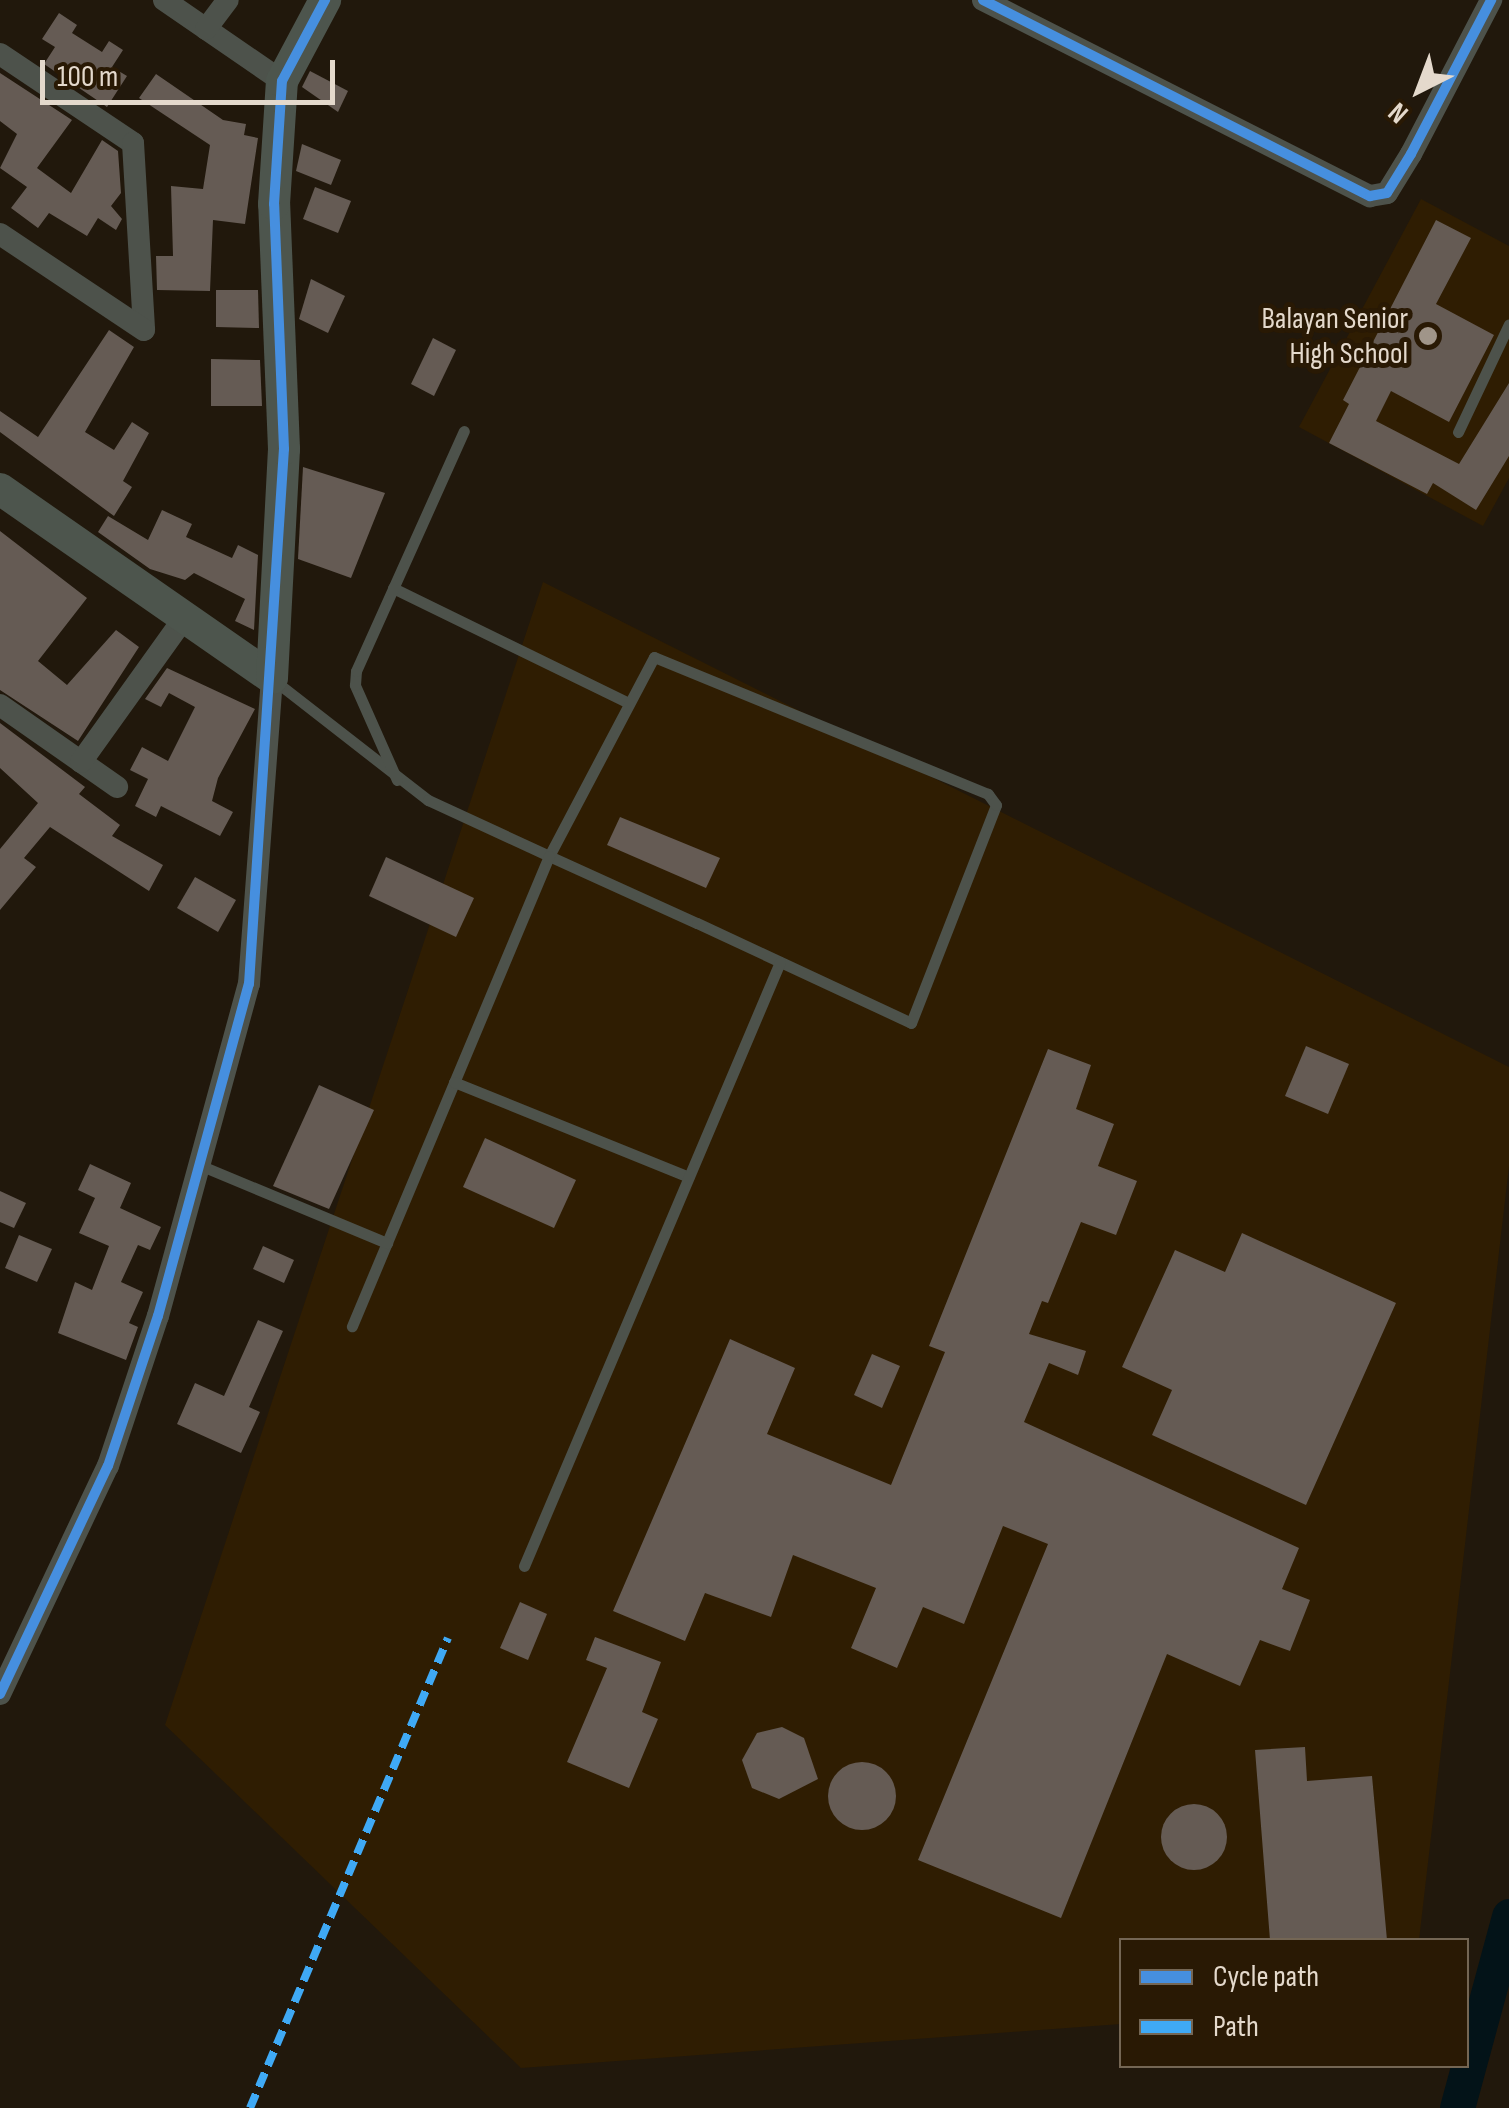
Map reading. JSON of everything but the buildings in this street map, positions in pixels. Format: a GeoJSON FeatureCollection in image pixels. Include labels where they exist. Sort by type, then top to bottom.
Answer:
{"type":"FeatureCollection","features":[{"type":"Feature","properties":{"kind":"street"},"geometry":{"type":"LineString","coordinates":[[164,0],[282,81]]}},
{"type":"Feature","properties":{"kind":"street"},"geometry":{"type":"LineString","coordinates":[[206,29],[228,0]]}},
{"type":"Feature","properties":{"kind":"street"},"geometry":{"type":"LineString","coordinates":[[0,1694],[108,1466],[158,1316],[196,1164],[249,984],[284,450],[274,204],[282,81],[325,0]]}},
{"type":"Feature","properties":{"kind":"street"},"geometry":{"type":"LineString","coordinates":[[983,0],[1370,196],[1387,193],[1491,0]]}},
{"type":"Feature","properties":{"kind":"street"},"geometry":{"type":"LineString","coordinates":[[0,54],[132,143],[144,330],[0,234]]}},
{"type":"Feature","properties":{"kind":"street"},"geometry":{"type":"LineString","coordinates":[[0,489],[272,678]]}},
{"type":"Feature","properties":{"kind":"street"},"geometry":{"type":"LineString","coordinates":[[81,762],[185,617]]}},
{"type":"Feature","properties":{"kind":"street"},"geometry":{"type":"LineString","coordinates":[[0,705],[116,787]]}},
{"type":"Feature","properties":{"kind":"lane"},"geometry":{"type":"LineString","coordinates":[[1458,432],[1509,324]]}},
{"type":"Feature","properties":{"kind":"lane"},"geometry":{"type":"LineString","coordinates":[[398,782],[355,685],[393,588],[464,431]]}},
{"type":"Feature","properties":{"kind":"lane"},"geometry":{"type":"LineString","coordinates":[[393,588],[625,702]]}},
{"type":"Feature","properties":{"kind":"lane"},"geometry":{"type":"LineString","coordinates":[[272,678],[398,782],[549,856],[911,1023],[996,806],[988,794],[654,657],[625,702],[549,856],[352,1326]]}},
{"type":"Feature","properties":{"kind":"lane"},"geometry":{"type":"LineString","coordinates":[[524,1566],[780,962]]}},
{"type":"Feature","properties":{"kind":"lane"},"geometry":{"type":"LineString","coordinates":[[454,1082],[689,1177]]}},
{"type":"Feature","properties":{"kind":"lane"},"geometry":{"type":"LineString","coordinates":[[196,1164],[386,1243]]}},
{"type":"Feature","properties":{"kind":"shaded area","name":"Balayan Senior High School"},"geometry":{"type":"Polygon","coordinates":[[[1421,199],[1509,246],[1509,478],[1483,526],[1299,427],[1421,199]]]}},
{"type":"Feature","properties":{"kind":"shaded area"},"geometry":{"type":"Polygon","coordinates":[[[543,582],[1509,1067],[1509,1166],[1419,1938],[1119,1938],[1119,2024],[521,2068],[165,1725],[543,582]]]}},
{"type":"Feature","properties":{"kind":"waterway"},"geometry":{"type":"LineString","coordinates":[[1469,2064],[1509,1916]]}},
{"type":"Feature","properties":{"kind":"waterway"},"geometry":{"type":"LineString","coordinates":[[1457,2108],[1468,2068]]}},
{"type":"Feature","properties":{"kind":"marked path"},"geometry":{"type":"LineString","coordinates":[[250,2108],[448,1638]]}},
{"type":"Feature","properties":{"kind":"cycle path"},"geometry":{"type":"LineString","coordinates":[[0,1694],[108,1466],[158,1316],[249,984],[284,449],[274,204],[282,81],[325,0]]}},
{"type":"Feature","properties":{"kind":"cycle path"},"geometry":{"type":"LineString","coordinates":[[983,0],[1370,196],[1387,193],[1491,0]]}},
{"type":"Feature","properties":{"kind":"place","name":"Balayan Senior High School"},"geometry":{"type":"Point","coordinates":[1428,336]}}]}
